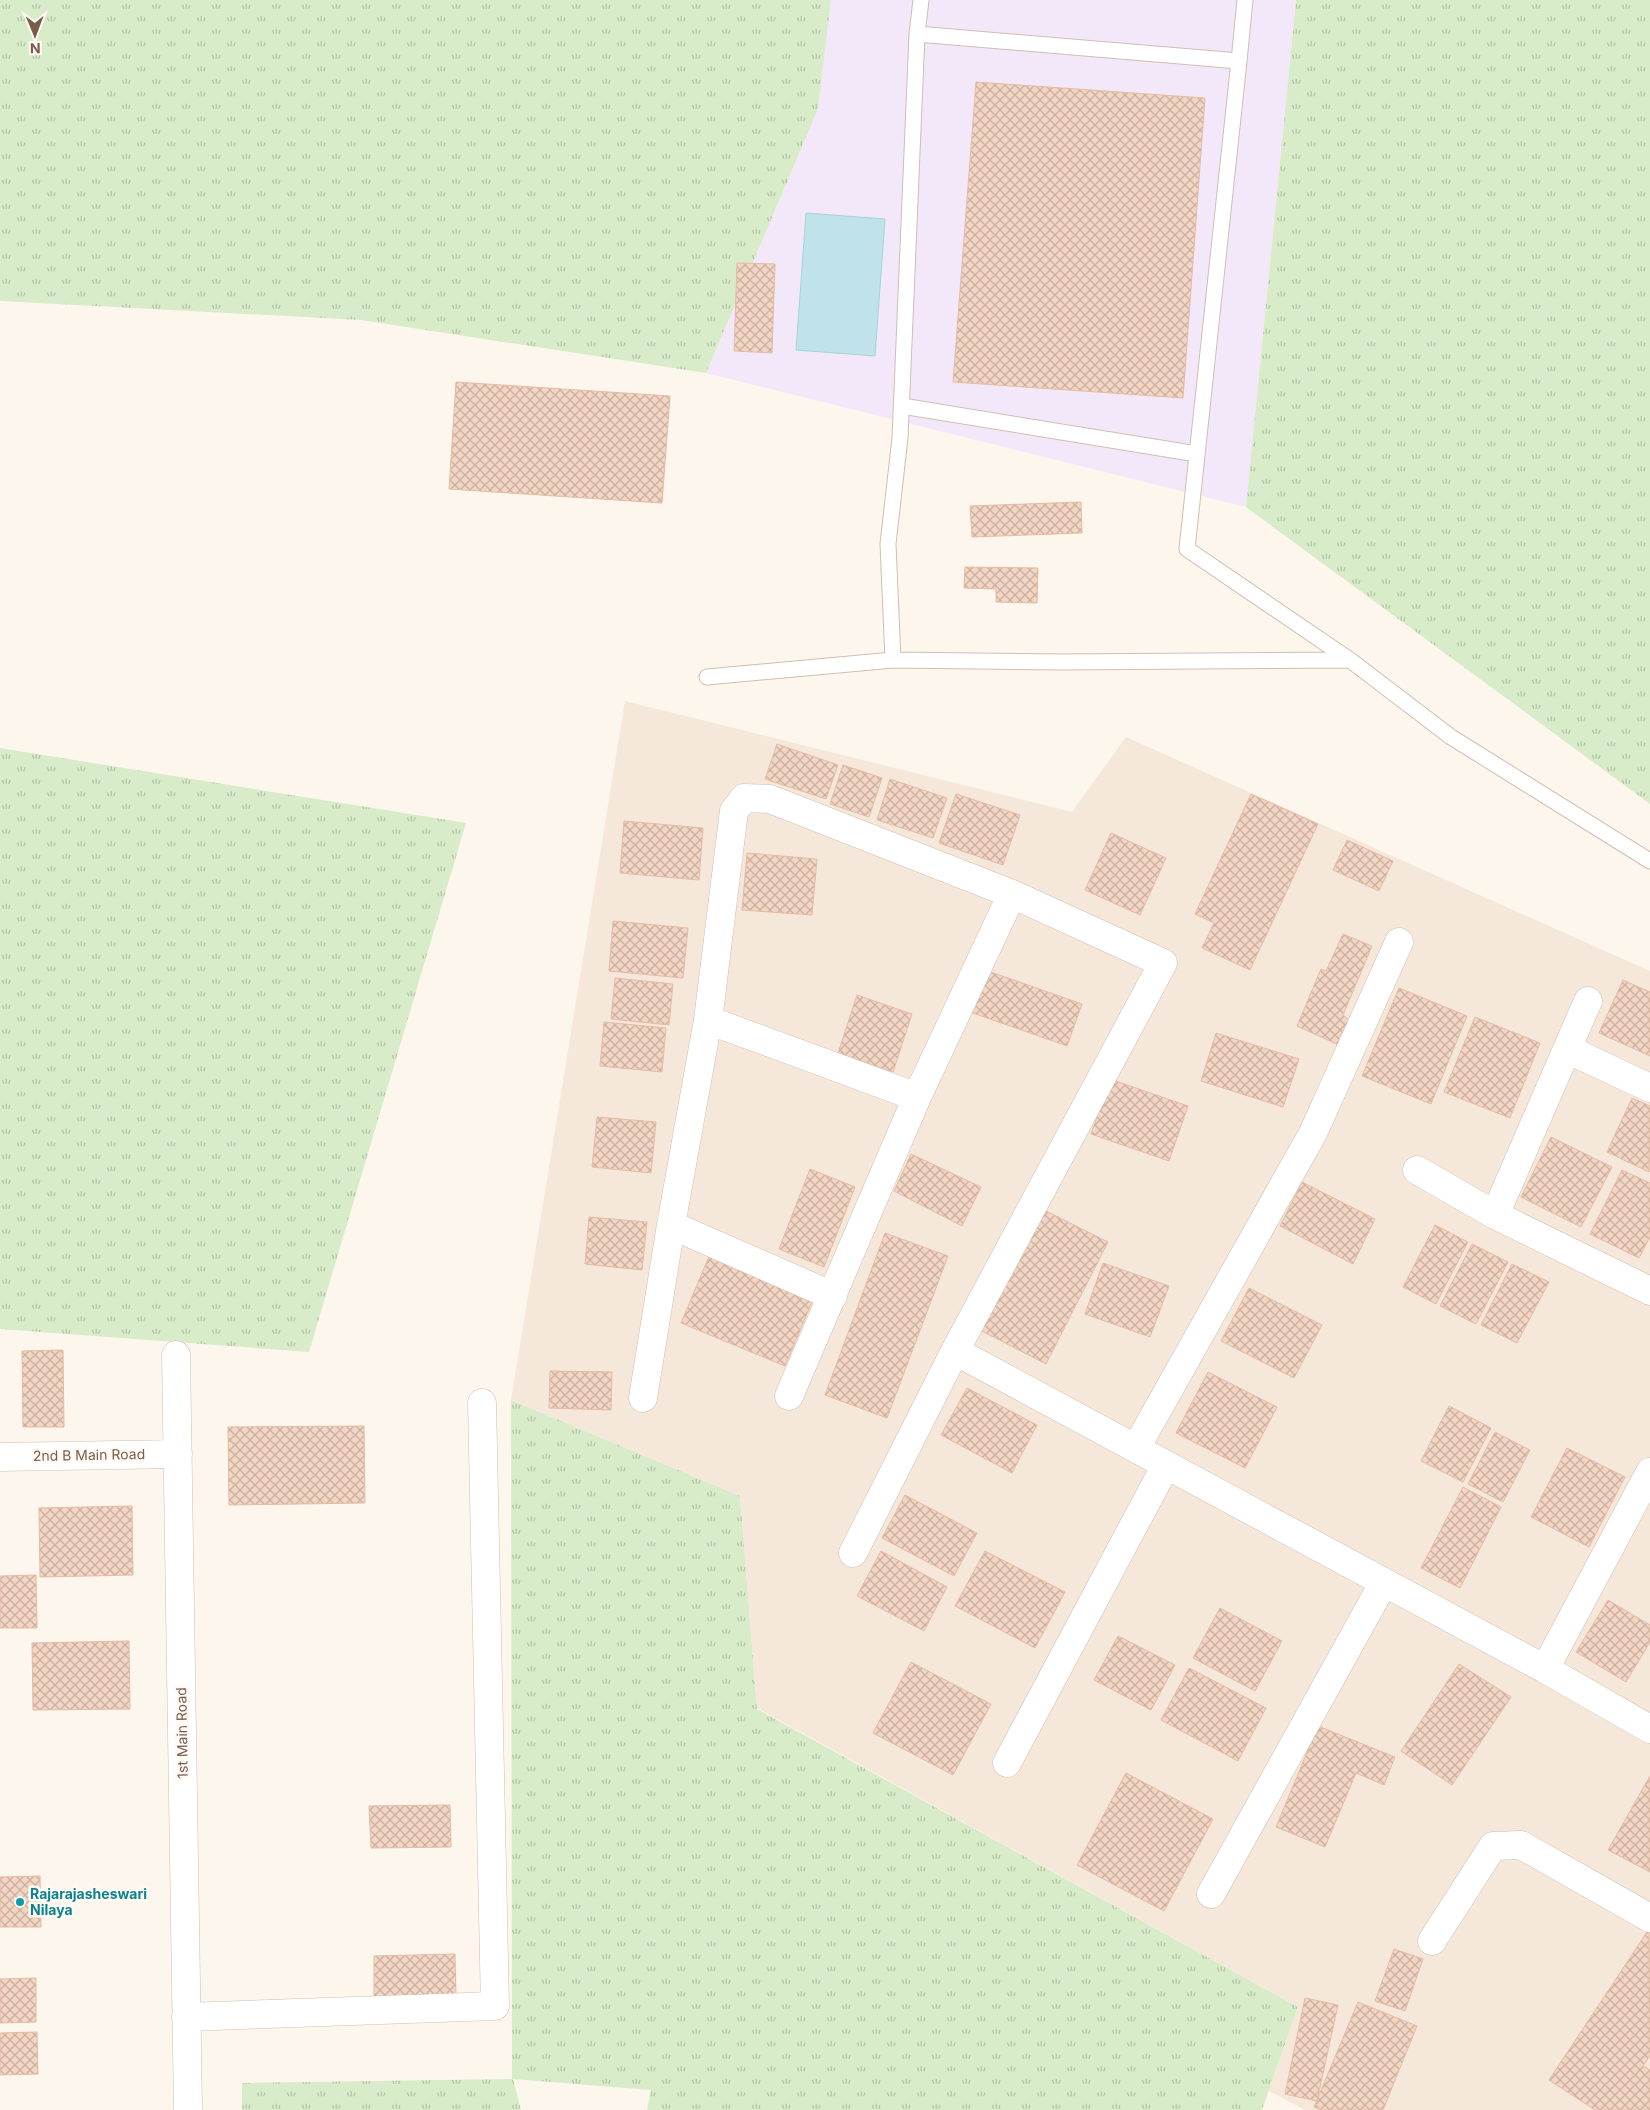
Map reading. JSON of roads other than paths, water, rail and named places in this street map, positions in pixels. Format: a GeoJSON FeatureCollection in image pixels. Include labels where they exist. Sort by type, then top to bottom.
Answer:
{"type":"FeatureCollection","features":[{"type":"Feature","properties":{"kind":"street"},"geometry":{"type":"LineString","coordinates":[[643,1398],[670,1225],[708,1020],[734,811],[744,798],[770,798],[1012,894],[1164,963],[955,1350],[853,1553]]}},
{"type":"Feature","properties":{"kind":"street"},"geometry":{"type":"LineString","coordinates":[[789,1396],[917,1097],[1012,894]]}},
{"type":"Feature","properties":{"kind":"street"},"geometry":{"type":"LineString","coordinates":[[1136,1448],[1313,1133],[1398,942]]}},
{"type":"Feature","properties":{"kind":"street"},"geometry":{"type":"LineString","coordinates":[[1495,1215],[1588,1001]]}},
{"type":"Feature","properties":{"kind":"street"},"geometry":{"type":"LineString","coordinates":[[708,1020],[917,1097]]}},
{"type":"Feature","properties":{"kind":"street"},"geometry":{"type":"LineString","coordinates":[[1567,1049],[1650,1088]]}},
{"type":"Feature","properties":{"kind":"street"},"geometry":{"type":"LineString","coordinates":[[1417,1170],[1495,1215],[1650,1291]]}},
{"type":"Feature","properties":{"kind":"street"},"geometry":{"type":"LineString","coordinates":[[670,1225],[833,1296]]}},
{"type":"Feature","properties":{"kind":"street"},"geometry":{"type":"LineString","coordinates":[[955,1350],[1545,1669],[1650,1729]]}},
{"type":"Feature","properties":{"kind":"street","name":"1st Main Road"},"geometry":{"type":"LineString","coordinates":[[176,1355],[188,2110]]}},
{"type":"Feature","properties":{"kind":"street"},"geometry":{"type":"LineString","coordinates":[[186,2017],[495,2006],[482,1403]]}},
{"type":"Feature","properties":{"kind":"street","name":"2nd B Main Road"},"geometry":{"type":"LineString","coordinates":[[0,1457],[178,1454]]}},
{"type":"Feature","properties":{"kind":"street"},"geometry":{"type":"LineString","coordinates":[[1007,1763],[1166,1465]]}},
{"type":"Feature","properties":{"kind":"street"},"geometry":{"type":"LineString","coordinates":[[1545,1669],[1650,1472]]}},
{"type":"Feature","properties":{"kind":"street"},"geometry":{"type":"LineString","coordinates":[[1211,1894],[1384,1582]]}},
{"type":"Feature","properties":{"kind":"street"},"geometry":{"type":"LineString","coordinates":[[1432,1941],[1493,1846],[1521,1845],[1650,1918]]}},
{"type":"Feature","properties":{"kind":"lane"},"geometry":{"type":"LineString","coordinates":[[892,660],[888,544],[902,406],[917,34],[921,0]]}},
{"type":"Feature","properties":{"kind":"lane"},"geometry":{"type":"LineString","coordinates":[[1244,0],[1187,549],[1350,660],[1451,737],[1650,861]]}},
{"type":"Feature","properties":{"kind":"lane"},"geometry":{"type":"LineString","coordinates":[[917,34],[1239,61]]}},
{"type":"Feature","properties":{"kind":"lane"},"geometry":{"type":"LineString","coordinates":[[902,406],[1197,454]]}},
{"type":"Feature","properties":{"kind":"lane"},"geometry":{"type":"LineString","coordinates":[[707,678],[892,660],[1063,662],[1350,660]]}},
{"type":"Feature","properties":{"kind":"water"},"geometry":{"type":"Polygon","coordinates":[[[806,213],[885,219],[875,356],[796,350],[806,213]]]}},
{"type":"Feature","properties":{"kind":"place","name":"Rajarajasheswari Nilaya"},"geometry":{"type":"Point","coordinates":[20,1902]}}]}
